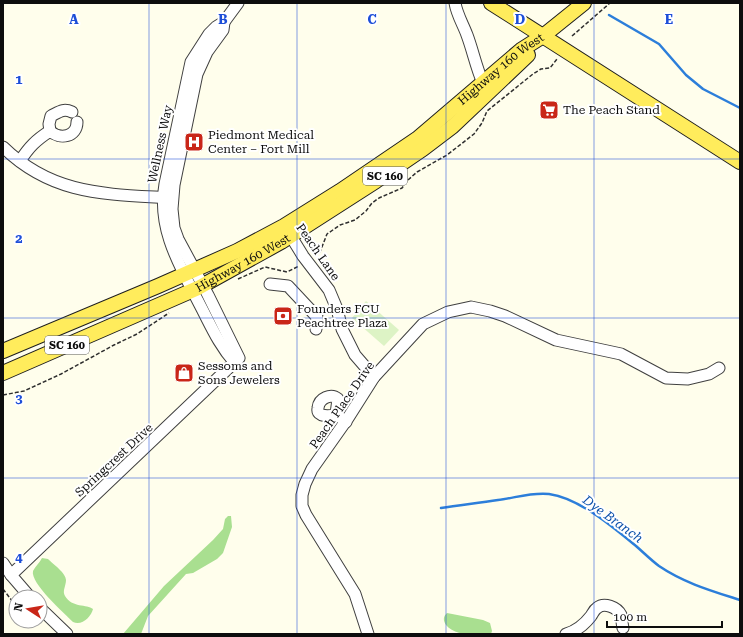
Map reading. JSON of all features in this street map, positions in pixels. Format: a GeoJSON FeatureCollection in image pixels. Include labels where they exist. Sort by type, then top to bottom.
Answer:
{"type":"FeatureCollection","features":[{"type":"Feature","properties":{"kind":"main road"},"geometry":{"type":"LineString","coordinates":[[491,3],[740,162]]}},
{"type":"Feature","properties":{"kind":"main road","name":"SC 160"},"geometry":{"type":"LineString","coordinates":[[543,36],[584,3]]}},
{"type":"Feature","properties":{"kind":"main road","name":"Highway 160 West"},"geometry":{"type":"LineString","coordinates":[[287,231],[340,191],[418,138],[521,50],[543,36]]}},
{"type":"Feature","properties":{"kind":"main road","name":"Highway 160 West"},"geometry":{"type":"LineString","coordinates":[[3,372],[193,279],[238,251],[287,231],[376,181],[452,126],[528,57],[543,36]]}},
{"type":"Feature","properties":{"kind":"main road","name":"Highway 160 West"},"geometry":{"type":"LineString","coordinates":[[3,351],[193,279]]}},
{"type":"Feature","properties":{"kind":"street","name":"Wellness Way"},"geometry":{"type":"LineString","coordinates":[[168,198],[179,160],[189,90],[191,62],[203,41],[216,27],[224,22],[238,3]]}},
{"type":"Feature","properties":{"kind":"street"},"geometry":{"type":"LineString","coordinates":[[455,3],[456,11],[467,34],[483,83]]}},
{"type":"Feature","properties":{"kind":"street","name":"Wellness Way"},"geometry":{"type":"LineString","coordinates":[[193,279],[182,246],[174,228],[172,209],[168,198],[179,115],[207,52],[223,30],[224,22]]}},
{"type":"Feature","properties":{"kind":"street"},"geometry":{"type":"LineString","coordinates":[[197,74],[197,62],[205,47],[203,41]]}},
{"type":"Feature","properties":{"kind":"street"},"geometry":{"type":"LineString","coordinates":[[72,112],[61,110],[51,116],[49,124],[50,131],[54,135],[66,137],[77,128],[77,122]]}},
{"type":"Feature","properties":{"kind":"street"},"geometry":{"type":"LineString","coordinates":[[179,115],[183,125],[179,142],[179,160]]}},
{"type":"Feature","properties":{"kind":"street"},"geometry":{"type":"LineString","coordinates":[[20,161],[30,146],[50,131]]}},
{"type":"Feature","properties":{"kind":"street"},"geometry":{"type":"LineString","coordinates":[[3,147],[36,172],[56,182],[110,194],[168,198]]}},
{"type":"Feature","properties":{"kind":"street","name":"Peach Lane"},"geometry":{"type":"LineString","coordinates":[[287,231],[306,261],[329,290],[337,309],[342,329],[355,355],[374,377]]}},
{"type":"Feature","properties":{"kind":"street","name":"Springcrest Drive"},"geometry":{"type":"LineString","coordinates":[[11,575],[237,361],[193,279]]}},
{"type":"Feature","properties":{"kind":"street"},"geometry":{"type":"LineString","coordinates":[[270,284],[288,286],[317,317],[316,329]]}},
{"type":"Feature","properties":{"kind":"street","name":"Peach Place Drive"},"geometry":{"type":"LineString","coordinates":[[368,634],[355,594],[306,515],[302,506],[302,495],[312,469],[346,422],[374,377],[423,324],[448,312],[471,307],[505,316],[556,340],[621,354],[666,378],[688,379],[709,374],[719,368]]}},
{"type":"Feature","properties":{"kind":"street"},"geometry":{"type":"LineString","coordinates":[[336,414],[346,422]]}},
{"type":"Feature","properties":{"kind":"street"},"geometry":{"type":"LineString","coordinates":[[3,563],[23,589]]}},
{"type":"Feature","properties":{"kind":"street"},"geometry":{"type":"LineString","coordinates":[[566,634],[576,631],[596,609],[601,606],[608,605],[619,612],[623,628]]}},
{"type":"Feature","properties":{"kind":"street"},"geometry":{"type":"LineString","coordinates":[[48,616],[67,634]]}},
{"type":"Feature","properties":{"kind":"path"},"geometry":{"type":"LineString","coordinates":[[572,36],[610,3]]}},
{"type":"Feature","properties":{"kind":"path"},"geometry":{"type":"LineString","coordinates":[[237,280],[265,268],[287,272],[294,270],[320,252],[327,234],[340,225],[355,220],[379,198],[402,188],[417,172],[447,155],[474,134],[482,123],[487,111],[533,74],[541,69],[550,68],[558,58]]}},
{"type":"Feature","properties":{"kind":"path"},"geometry":{"type":"LineString","coordinates":[[3,395],[24,391],[61,374],[137,334],[174,310]]}},
{"type":"Feature","properties":{"kind":"green space"},"geometry":{"type":"Polygon","coordinates":[[[366,301],[399,330],[384,346],[352,318],[366,301]]]}},
{"type":"Feature","properties":{"kind":"green space"},"geometry":{"type":"Polygon","coordinates":[[[228,516],[231,516],[232,527],[223,553],[217,559],[193,573],[186,574],[148,616],[141,634],[123,634],[164,586],[223,529],[225,519],[228,516]]]}},
{"type":"Feature","properties":{"kind":"green space"},"geometry":{"type":"Polygon","coordinates":[[[42,558],[48,559],[59,569],[64,574],[66,580],[64,594],[68,600],[75,604],[93,609],[86,620],[80,623],[73,622],[48,597],[48,589],[41,589],[37,583],[33,571],[42,558]]]}},
{"type":"Feature","properties":{"kind":"green space"},"geometry":{"type":"Polygon","coordinates":[[[447,613],[483,620],[490,623],[492,631],[491,634],[467,634],[450,629],[444,620],[447,613]]]}},
{"type":"Feature","properties":{"kind":"waterway"},"geometry":{"type":"LineString","coordinates":[[609,15],[659,44],[686,75],[703,89],[740,108]]}},
{"type":"Feature","properties":{"kind":"waterway","name":"Dye Branch"},"geometry":{"type":"LineString","coordinates":[[441,508],[536,494],[549,494],[560,497],[572,501],[595,514],[627,538],[656,564],[669,572],[698,586],[740,600]]}},
{"type":"Feature","properties":{"kind":"place","name":"The Peach Stand"},"geometry":{"type":"Point","coordinates":[549,110]}},
{"type":"Feature","properties":{"kind":"place","name":"Piedmont Medical Center – Fort Mill"},"geometry":{"type":"Point","coordinates":[194,142]}},
{"type":"Feature","properties":{"kind":"place","name":"Founders FCU Peachtree Plaza"},"geometry":{"type":"Point","coordinates":[283,316]}},
{"type":"Feature","properties":{"kind":"place","name":"Sessoms and Sons Jewelers"},"geometry":{"type":"Point","coordinates":[184,373]}}]}
